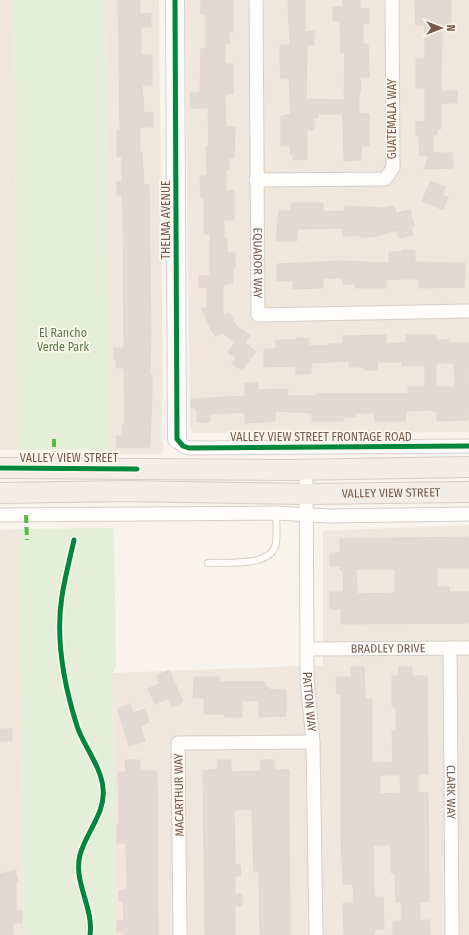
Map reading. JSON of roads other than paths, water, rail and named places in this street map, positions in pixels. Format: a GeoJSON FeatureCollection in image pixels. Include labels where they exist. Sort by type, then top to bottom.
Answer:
{"type":"FeatureCollection","features":[{"type":"Feature","properties":{"kind":"main road","name":"VALLEY VIEW STREET"},"geometry":{"type":"LineString","coordinates":[[0,468],[469,468]]}},
{"type":"Feature","properties":{"kind":"main road","name":"VALLEY VIEW STREET"},"geometry":{"type":"LineString","coordinates":[[0,493],[125,491],[307,494],[469,492]]}},
{"type":"Feature","properties":{"kind":"street","name":"THELMA AVENUE"},"geometry":{"type":"LineString","coordinates":[[175,0],[177,439]]}},
{"type":"Feature","properties":{"kind":"street","name":"EQUADOR WAY"},"geometry":{"type":"LineString","coordinates":[[256,0],[258,315],[469,311]]}},
{"type":"Feature","properties":{"kind":"street","name":"GUATEMALA WAY"},"geometry":{"type":"LineString","coordinates":[[256,180],[385,179],[390,174],[393,168],[392,0]]}},
{"type":"Feature","properties":{"kind":"street","name":"VALLEY VIEW STREET FRONTAGE ROAD"},"geometry":{"type":"LineString","coordinates":[[177,439],[183,446],[189,448],[469,446]]}},
{"type":"Feature","properties":{"kind":"street","name":"PATTON WAY"},"geometry":{"type":"LineString","coordinates":[[306,469],[307,679],[314,742],[316,935]]}},
{"type":"Feature","properties":{"kind":"street"},"geometry":{"type":"LineString","coordinates":[[0,515],[276,513],[307,515],[469,514]]}},
{"type":"Feature","properties":{"kind":"street","name":"BRADLEY DRIVE"},"geometry":{"type":"LineString","coordinates":[[307,648],[469,648]]}},
{"type":"Feature","properties":{"kind":"street","name":"CLARK WAY"},"geometry":{"type":"LineString","coordinates":[[450,648],[452,935]]}},
{"type":"Feature","properties":{"kind":"street","name":"MACARTHUR WAY"},"geometry":{"type":"LineString","coordinates":[[180,935],[178,743],[314,742]]}},
{"type":"Feature","properties":{"kind":"lane"},"geometry":{"type":"LineString","coordinates":[[208,563],[251,562],[263,559],[269,555],[274,548],[276,539],[276,513]]}},
{"type":"Feature","properties":{"kind":"park label","name":"El Rancho Verde Park"},"geometry":{"type":"Point","coordinates":[63,340]}}]}
